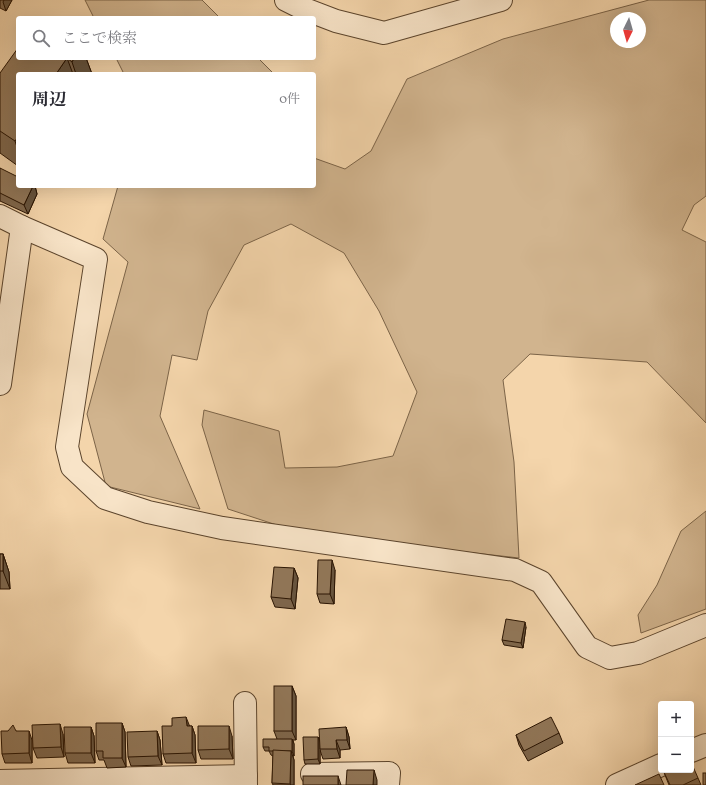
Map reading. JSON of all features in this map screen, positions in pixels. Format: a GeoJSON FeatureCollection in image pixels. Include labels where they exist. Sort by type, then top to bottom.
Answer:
{"type":"FeatureCollection","features":[{"type":"Feature","properties":{"kind":"street"},"geometry":{"type":"LineString","coordinates":[[286,0],[336,21],[384,32],[501,0]]}},
{"type":"Feature","properties":{"kind":"street"},"geometry":{"type":"LineString","coordinates":[[0,216],[96,259],[67,447],[72,467],[105,498],[148,512],[222,528],[515,570],[541,582],[587,647],[610,658],[638,653],[706,625]]}},
{"type":"Feature","properties":{"kind":"street"},"geometry":{"type":"LineString","coordinates":[[0,384],[22,227]]}},
{"type":"Feature","properties":{"kind":"street"},"geometry":{"type":"LineString","coordinates":[[0,781],[52,783],[246,780],[245,703]]}},
{"type":"Feature","properties":{"kind":"street"},"geometry":{"type":"LineString","coordinates":[[694,751],[706,745]]}},
{"type":"Feature","properties":{"kind":"street"},"geometry":{"type":"LineString","coordinates":[[617,785],[658,766]]}},
{"type":"Feature","properties":{"kind":"street"},"geometry":{"type":"LineString","coordinates":[[312,774],[388,772],[388,785]]}},
{"type":"Feature","properties":{"kind":"shaded area"},"geometry":{"type":"Polygon","coordinates":[[[85,0],[202,0],[218,16],[93,16],[85,0]]]}},
{"type":"Feature","properties":{"kind":"shaded area"},"geometry":{"type":"Polygon","coordinates":[[[649,0],[706,0],[706,196],[694,205],[682,230],[706,242],[706,423],[647,362],[530,354],[503,380],[514,462],[519,558],[298,532],[228,509],[202,425],[204,410],[279,431],[285,468],[337,467],[393,456],[417,392],[379,311],[344,253],[291,224],[244,245],[208,311],[197,360],[172,355],[160,416],[200,509],[106,486],[87,414],[128,262],[103,239],[117,188],[316,188],[316,159],[345,169],[371,151],[407,79],[503,39],[649,0]]]}},
{"type":"Feature","properties":{"kind":"shaded area"},"geometry":{"type":"Polygon","coordinates":[[[117,60],[260,60],[272,72],[123,72],[117,60]]]}},
{"type":"Feature","properties":{"kind":"shaded area"},"geometry":{"type":"Polygon","coordinates":[[[706,511],[706,609],[641,633],[638,615],[657,585],[681,531],[706,511]]]}},
{"type":"Feature","properties":{"kind":"building"},"geometry":{"type":"Polygon","coordinates":[[[16,51],[16,60],[66,60],[57,72],[16,72],[15,141],[0,131],[0,73],[16,51]]]}},
{"type":"Feature","properties":{"kind":"building"},"geometry":{"type":"Polygon","coordinates":[[[0,168],[16,176],[16,188],[32,188],[24,205],[0,193],[0,168]]]}},
{"type":"Feature","properties":{"kind":"building"},"geometry":{"type":"Polygon","coordinates":[[[0,554],[3,554],[3,571],[0,571],[0,554]]]}},
{"type":"Feature","properties":{"kind":"building"},"geometry":{"type":"Polygon","coordinates":[[[318,560],[332,560],[330,594],[317,594],[318,560]]]}},
{"type":"Feature","properties":{"kind":"building"},"geometry":{"type":"Polygon","coordinates":[[[274,567],[294,568],[291,599],[271,597],[274,567]]]}},
{"type":"Feature","properties":{"kind":"building"},"geometry":{"type":"Polygon","coordinates":[[[506,619],[525,622],[521,643],[502,640],[506,619]]]}},
{"type":"Feature","properties":{"kind":"building"},"geometry":{"type":"Polygon","coordinates":[[[274,686],[292,686],[292,731],[274,731],[274,686]]]}},
{"type":"Feature","properties":{"kind":"building"},"geometry":{"type":"Polygon","coordinates":[[[186,717],[187,726],[192,726],[192,753],[163,754],[162,726],[172,726],[172,718],[186,717]]]}},
{"type":"Feature","properties":{"kind":"building"},"geometry":{"type":"Polygon","coordinates":[[[551,717],[559,733],[524,751],[516,735],[551,717]]]}},
{"type":"Feature","properties":{"kind":"building"},"geometry":{"type":"Polygon","coordinates":[[[96,723],[122,723],[122,758],[103,758],[103,751],[96,751],[96,723]]]}},
{"type":"Feature","properties":{"kind":"building"},"geometry":{"type":"Polygon","coordinates":[[[60,724],[61,747],[33,748],[32,725],[60,724]]]}},
{"type":"Feature","properties":{"kind":"building"},"geometry":{"type":"Polygon","coordinates":[[[13,725],[16,731],[29,731],[29,753],[2,754],[1,731],[8,731],[13,725]]]}},
{"type":"Feature","properties":{"kind":"building"},"geometry":{"type":"Polygon","coordinates":[[[198,726],[229,726],[229,749],[198,750],[198,726]]]}},
{"type":"Feature","properties":{"kind":"building"},"geometry":{"type":"Polygon","coordinates":[[[64,727],[91,727],[91,753],[65,753],[64,727]]]}},
{"type":"Feature","properties":{"kind":"building"},"geometry":{"type":"Polygon","coordinates":[[[346,727],[347,740],[336,740],[337,749],[320,749],[319,729],[346,727]]]}},
{"type":"Feature","properties":{"kind":"building"},"geometry":{"type":"Polygon","coordinates":[[[157,731],[158,756],[128,757],[127,732],[157,731]]]}},
{"type":"Feature","properties":{"kind":"building"},"geometry":{"type":"Polygon","coordinates":[[[303,737],[318,737],[318,759],[304,760],[303,737]]]}},
{"type":"Feature","properties":{"kind":"building"},"geometry":{"type":"Polygon","coordinates":[[[263,739],[292,739],[292,751],[269,751],[269,747],[263,747],[263,739]]]}},
{"type":"Feature","properties":{"kind":"building"},"geometry":{"type":"Polygon","coordinates":[[[273,750],[291,751],[290,784],[272,783],[273,750]]]}},
{"type":"Feature","properties":{"kind":"building"},"geometry":{"type":"Polygon","coordinates":[[[694,769],[698,778],[683,785],[670,785],[664,773],[694,773],[694,769]]]}},
{"type":"Feature","properties":{"kind":"building"},"geometry":{"type":"Polygon","coordinates":[[[347,770],[374,770],[373,785],[346,785],[347,770]]]}},
{"type":"Feature","properties":{"kind":"building"},"geometry":{"type":"Polygon","coordinates":[[[703,773],[706,773],[706,785],[703,785],[703,773]]]}},
{"type":"Feature","properties":{"kind":"building"},"geometry":{"type":"Polygon","coordinates":[[[659,774],[664,785],[635,785],[659,774]]]}},
{"type":"Feature","properties":{"kind":"building"},"geometry":{"type":"Polygon","coordinates":[[[303,776],[338,776],[338,785],[303,785],[303,776]]]}}]}
